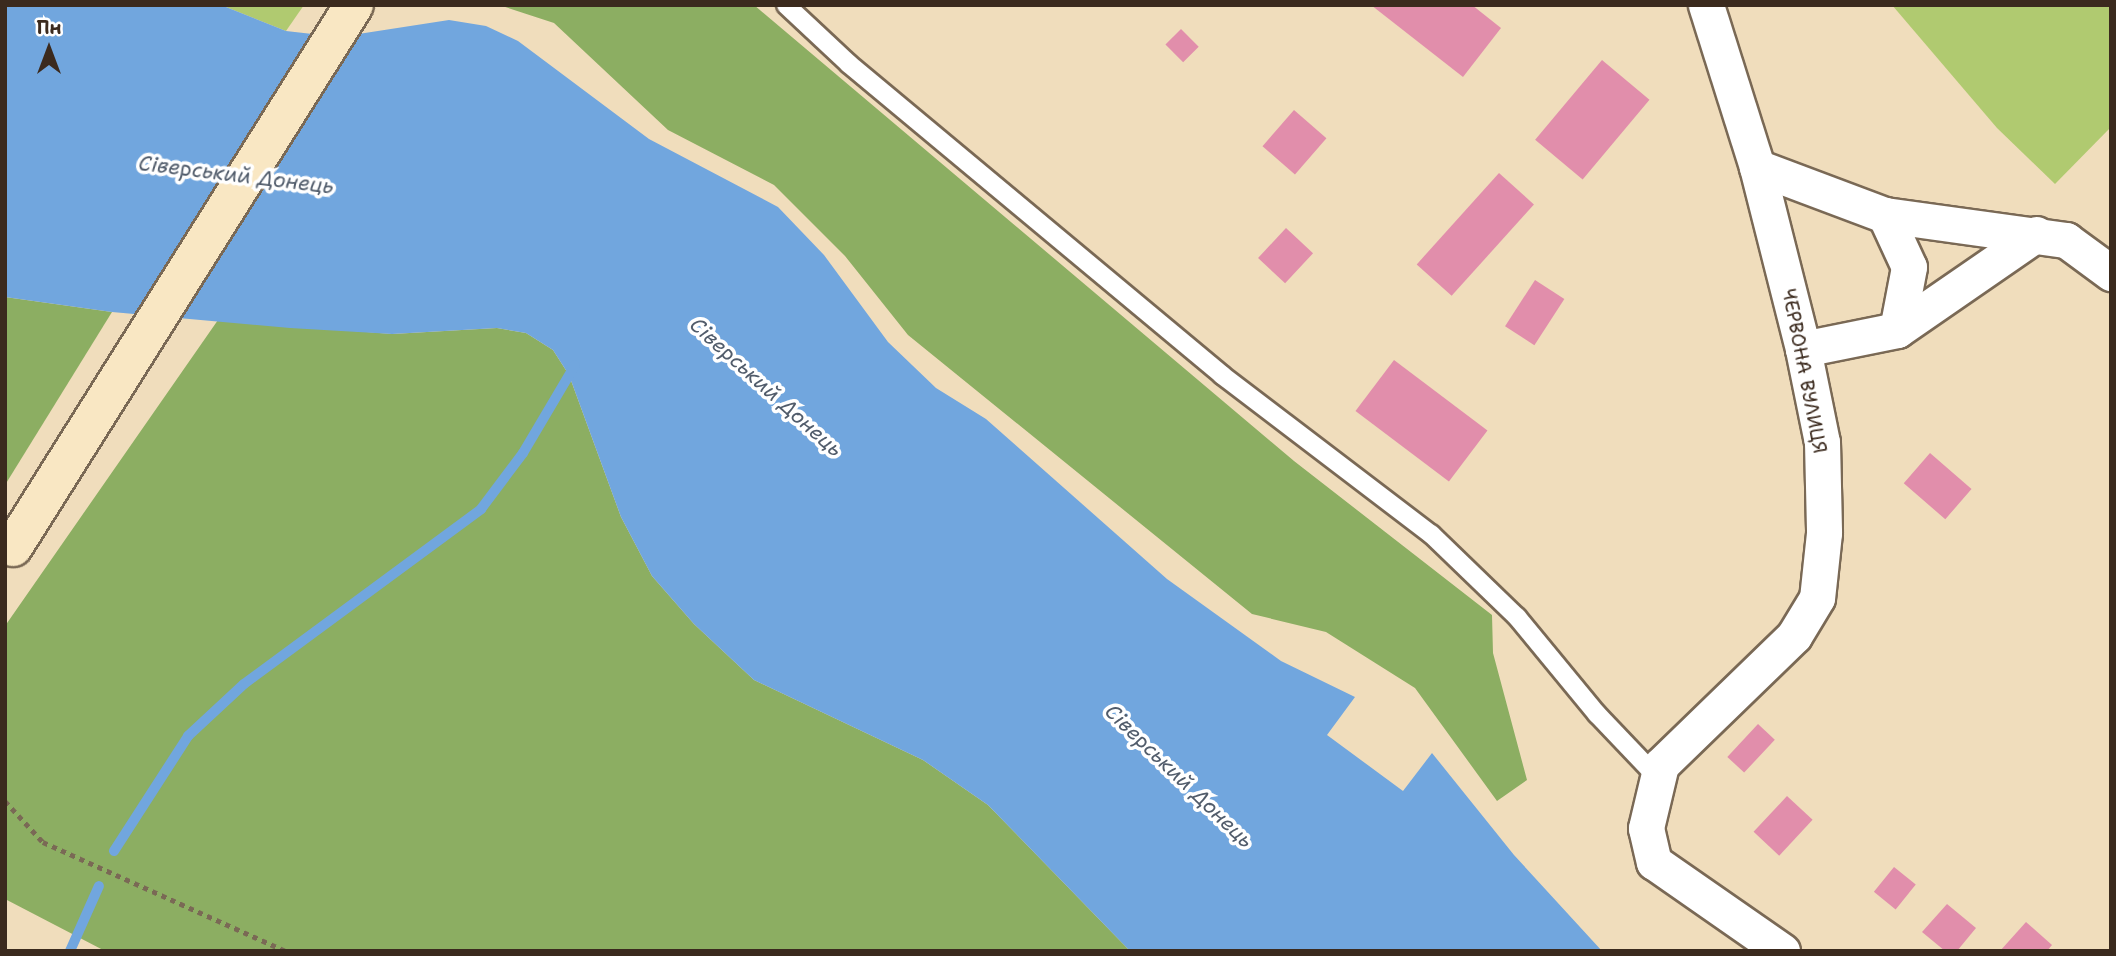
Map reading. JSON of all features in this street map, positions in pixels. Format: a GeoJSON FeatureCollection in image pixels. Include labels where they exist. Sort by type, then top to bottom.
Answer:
{"type":"FeatureCollection","features":[{"type":"Feature","properties":{"kind":"main road"},"geometry":{"type":"LineString","coordinates":[[13,547],[354,5]]}},
{"type":"Feature","properties":{"kind":"street","name":"ЧЕРВОНА ВУЛИЦЯ"},"geometry":{"type":"LineString","coordinates":[[1706,5],[1757,167],[1803,349],[1822,442],[1824,533],[1817,598],[1794,636],[1661,765],[1646,828],[1654,862],[1782,951]]}},
{"type":"Feature","properties":{"kind":"street"},"geometry":{"type":"LineString","coordinates":[[1757,167],[1885,215],[2066,240],[2111,273]]}},
{"type":"Feature","properties":{"kind":"street"},"geometry":{"type":"LineString","coordinates":[[1885,215],[1909,267],[1897,330]]}},
{"type":"Feature","properties":{"kind":"street"},"geometry":{"type":"LineString","coordinates":[[1803,349],[1897,330],[2036,234]]}},
{"type":"Feature","properties":{"kind":"lane"},"geometry":{"type":"LineString","coordinates":[[786,5],[849,64],[1222,375],[1431,534],[1517,617],[1597,714],[1658,778]]}},
{"type":"Feature","properties":{"kind":"path"},"geometry":{"type":"LineString","coordinates":[[5,801],[43,842],[285,951]]}},
{"type":"Feature","properties":{"kind":"green space"},"geometry":{"type":"Polygon","coordinates":[[[221,5],[304,5],[286,31],[221,5]]]}},
{"type":"Feature","properties":{"kind":"green space"},"geometry":{"type":"Polygon","coordinates":[[[499,5],[754,5],[1294,461],[1492,615],[1493,653],[1527,780],[1497,801],[1415,688],[1326,632],[1252,614],[908,335],[845,256],[774,185],[668,130],[554,23],[499,5]]]}},
{"type":"Feature","properties":{"kind":"green space"},"geometry":{"type":"Polygon","coordinates":[[[1892,5],[2111,5],[2111,127],[2055,184],[1997,128],[1892,5]]]}},
{"type":"Feature","properties":{"kind":"green space"},"geometry":{"type":"Polygon","coordinates":[[[5,297],[112,312],[5,485],[5,297]]]}},
{"type":"Feature","properties":{"kind":"green space"},"geometry":{"type":"Polygon","coordinates":[[[218,320],[392,334],[497,328],[526,333],[553,350],[569,375],[621,517],[652,576],[694,624],[754,680],[923,760],[988,805],[1130,951],[105,951],[5,899],[5,626],[218,320]]]}},
{"type":"Feature","properties":{"kind":"water","name":"Сіверський Донець"},"geometry":{"type":"Polygon","coordinates":[[[5,5],[221,5],[286,31],[339,37],[449,20],[486,26],[518,41],[649,139],[778,207],[824,255],[888,342],[936,388],[986,419],[1167,579],[1281,661],[1355,697],[1327,735],[1403,791],[1432,753],[1514,855],[1602,951],[1130,951],[988,805],[923,760],[754,680],[694,624],[652,576],[621,517],[569,375],[553,350],[526,333],[497,328],[392,334],[290,328],[112,312],[5,297],[5,5]]]}},
{"type":"Feature","properties":{"kind":"building"},"geometry":{"type":"Polygon","coordinates":[[[1371,5],[1472,5],[1501,28],[1463,77],[1371,5]]]}},
{"type":"Feature","properties":{"kind":"building"},"geometry":{"type":"Polygon","coordinates":[[[1181,29],[1199,47],[1183,62],[1165,45],[1181,29]]]}},
{"type":"Feature","properties":{"kind":"building"},"geometry":{"type":"Polygon","coordinates":[[[1602,60],[1649,100],[1583,180],[1535,140],[1602,60]]]}},
{"type":"Feature","properties":{"kind":"building"},"geometry":{"type":"Polygon","coordinates":[[[1294,110],[1326,138],[1295,174],[1263,146],[1294,110]]]}},
{"type":"Feature","properties":{"kind":"building"},"geometry":{"type":"Polygon","coordinates":[[[1499,173],[1534,204],[1452,296],[1417,264],[1499,173]]]}},
{"type":"Feature","properties":{"kind":"building"},"geometry":{"type":"Polygon","coordinates":[[[1286,228],[1313,253],[1285,283],[1258,258],[1286,228]]]}},
{"type":"Feature","properties":{"kind":"building"},"geometry":{"type":"Polygon","coordinates":[[[1535,280],[1564,299],[1534,345],[1505,326],[1535,280]]]}},
{"type":"Feature","properties":{"kind":"building"},"geometry":{"type":"Polygon","coordinates":[[[1394,360],[1487,430],[1449,482],[1355,411],[1394,360]]]}},
{"type":"Feature","properties":{"kind":"building"},"geometry":{"type":"Polygon","coordinates":[[[1930,453],[1972,489],[1945,519],[1904,483],[1930,453]]]}},
{"type":"Feature","properties":{"kind":"building"},"geometry":{"type":"Polygon","coordinates":[[[1758,724],[1775,740],[1744,773],[1727,757],[1758,724]]]}},
{"type":"Feature","properties":{"kind":"building"},"geometry":{"type":"Polygon","coordinates":[[[1787,796],[1813,820],[1779,856],[1754,832],[1787,796]]]}},
{"type":"Feature","properties":{"kind":"building"},"geometry":{"type":"Polygon","coordinates":[[[1894,867],[1916,885],[1896,909],[1874,892],[1894,867]]]}},
{"type":"Feature","properties":{"kind":"building"},"geometry":{"type":"Polygon","coordinates":[[[1947,904],[1976,928],[1957,951],[1945,951],[1922,932],[1947,904]]]}},
{"type":"Feature","properties":{"kind":"building"},"geometry":{"type":"Polygon","coordinates":[[[2026,922],[2052,945],[2047,951],[2000,951],[2026,922]]]}},
{"type":"Feature","properties":{"kind":"waterway"},"geometry":{"type":"LineString","coordinates":[[114,851],[188,736],[244,684],[481,509],[523,453],[575,365]]}},
{"type":"Feature","properties":{"kind":"waterway"},"geometry":{"type":"LineString","coordinates":[[70,951],[99,886]]}}]}
